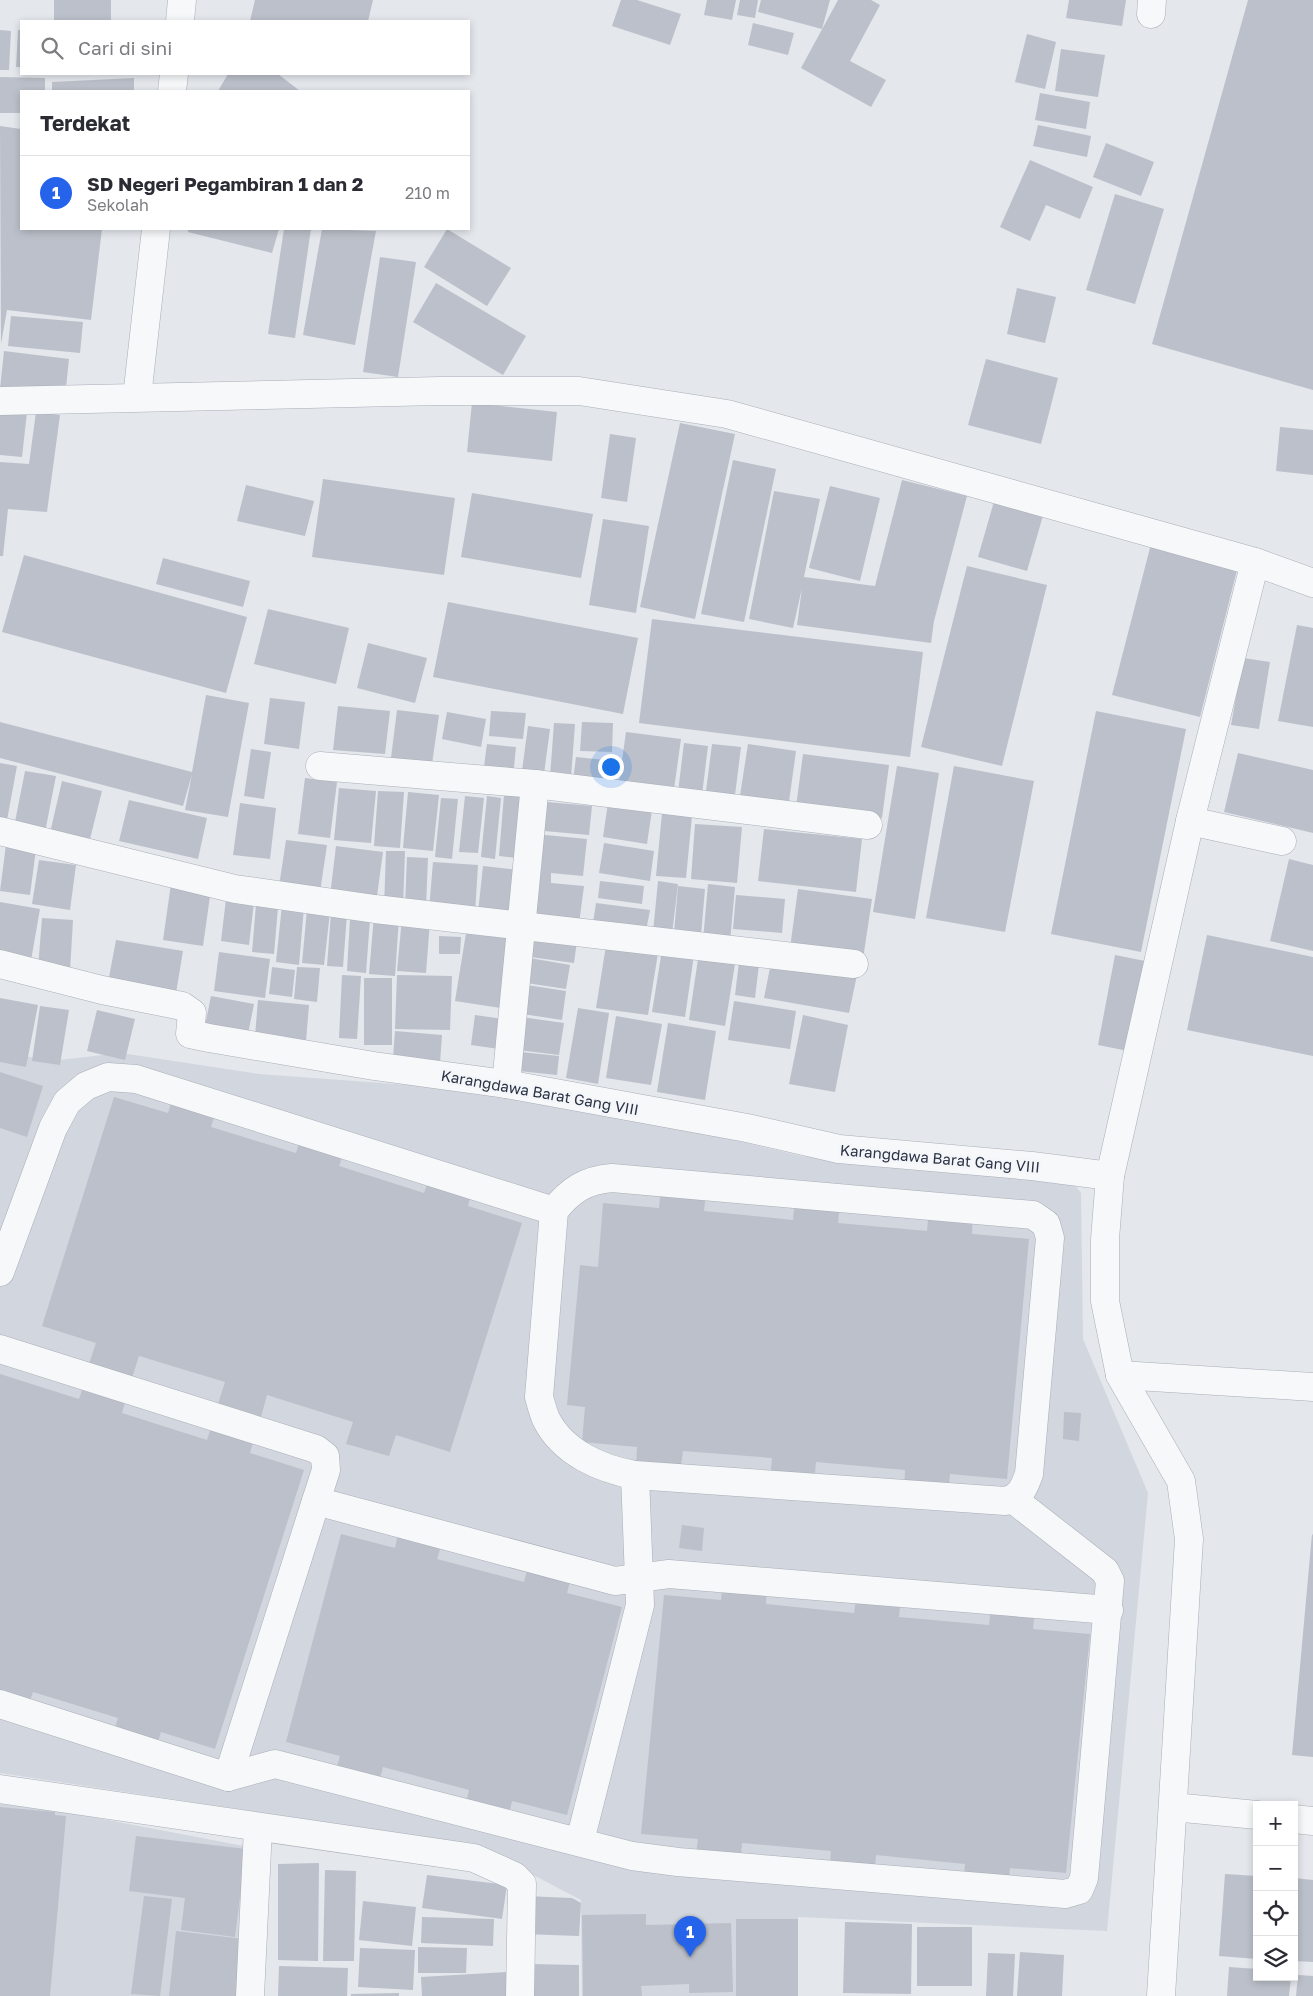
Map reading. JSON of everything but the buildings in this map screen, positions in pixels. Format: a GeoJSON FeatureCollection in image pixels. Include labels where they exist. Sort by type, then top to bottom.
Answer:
{"type":"FeatureCollection","features":[{"type":"Feature","properties":{"kind":"street"},"geometry":{"type":"LineString","coordinates":[[180,20],[182,0]]}},
{"type":"Feature","properties":{"kind":"street"},"geometry":{"type":"LineString","coordinates":[[172,90],[174,75]]}},
{"type":"Feature","properties":{"kind":"street"},"geometry":{"type":"LineString","coordinates":[[137,398],[156,230]]}},
{"type":"Feature","properties":{"kind":"street"},"geometry":{"type":"LineString","coordinates":[[0,401],[579,391],[727,414],[1255,562],[1313,583]]}},
{"type":"Feature","properties":{"kind":"street"},"geometry":{"type":"LineString","coordinates":[[1161,1996],[1189,1539],[1181,1481],[1120,1375],[1105,1301],[1105,1239],[1110,1176],[1190,821],[1255,562]]}},
{"type":"Feature","properties":{"kind":"street"},"geometry":{"type":"LineString","coordinates":[[320,766],[535,784],[868,825]]}},
{"type":"Feature","properties":{"kind":"street"},"geometry":{"type":"LineString","coordinates":[[506,1084],[535,784]]}},
{"type":"Feature","properties":{"kind":"street"},"geometry":{"type":"LineString","coordinates":[[1190,821],[1282,841]]}},
{"type":"Feature","properties":{"kind":"street"},"geometry":{"type":"LineString","coordinates":[[0,831],[235,889],[375,909],[522,924],[854,964]]}},
{"type":"Feature","properties":{"kind":"street","name":"Karangdawa Barat Gang VIII"},"geometry":{"type":"LineString","coordinates":[[0,964],[102,990],[182,1006],[192,1013],[191,1035],[374,1066],[506,1084],[747,1128],[839,1149],[1032,1166],[1110,1176]]}},
{"type":"Feature","properties":{"kind":"street"},"geometry":{"type":"LineString","coordinates":[[0,1272],[54,1128],[67,1102],[86,1086],[108,1077],[136,1079],[554,1211]]}},
{"type":"Feature","properties":{"kind":"street"},"geometry":{"type":"LineString","coordinates":[[612,1178],[1033,1215],[1046,1224],[1050,1238],[1029,1474],[1023,1490],[1014,1500],[1005,1501],[635,1476],[611,1471],[588,1462],[563,1441],[546,1420],[539,1397],[554,1211],[566,1196],[580,1186],[597,1179],[612,1178]]}},
{"type":"Feature","properties":{"kind":"street"},"geometry":{"type":"LineString","coordinates":[[0,1349],[316,1449],[325,1456],[326,1470],[228,1776]]}},
{"type":"Feature","properties":{"kind":"street"},"geometry":{"type":"LineString","coordinates":[[1120,1375],[1313,1387]]}},
{"type":"Feature","properties":{"kind":"street"},"geometry":{"type":"LineString","coordinates":[[580,1841],[640,1605],[635,1476]]}},
{"type":"Feature","properties":{"kind":"street"},"geometry":{"type":"LineString","coordinates":[[0,1704],[228,1776],[275,1764],[580,1841],[632,1856],[678,1862],[1065,1894],[1078,1890],[1084,1878],[1109,1610],[1110,1581],[1106,1571],[1014,1500]]}},
{"type":"Feature","properties":{"kind":"street"},"geometry":{"type":"LineString","coordinates":[[316,1501],[615,1581],[670,1574],[1109,1610]]}},
{"type":"Feature","properties":{"kind":"street"},"geometry":{"type":"LineString","coordinates":[[0,1789],[474,1858],[514,1876],[522,1884],[520,1996]]}},
{"type":"Feature","properties":{"kind":"street"},"geometry":{"type":"LineString","coordinates":[[1173,1807],[1253,1816]]}},
{"type":"Feature","properties":{"kind":"street"},"geometry":{"type":"LineString","coordinates":[[1298,1819],[1313,1821]]}},
{"type":"Feature","properties":{"kind":"street"},"geometry":{"type":"LineString","coordinates":[[250,1996],[258,1828]]}},
{"type":"Feature","properties":{"kind":"shaded area"},"geometry":{"type":"Polygon","coordinates":[[[0,1051],[50,1061],[121,1053],[259,1074],[544,1095],[801,1156],[1073,1183],[1081,1193],[1083,1339],[1148,1493],[1107,1931],[798,1917],[798,1996],[582,1996],[581,1900],[476,1845],[0,1773],[0,1051]]]}},
{"type":"Feature","properties":{"kind":"shaded area"},"geometry":{"type":"Polygon","coordinates":[[[0,1804],[55,1810],[249,1847],[241,1996],[0,1996],[0,1804]]]}},
{"type":"Feature","properties":{"kind":"place","name":"SD Negeri Pegambiran 1 dan 2"},"geometry":{"type":"Point","coordinates":[690,1957]}}]}
